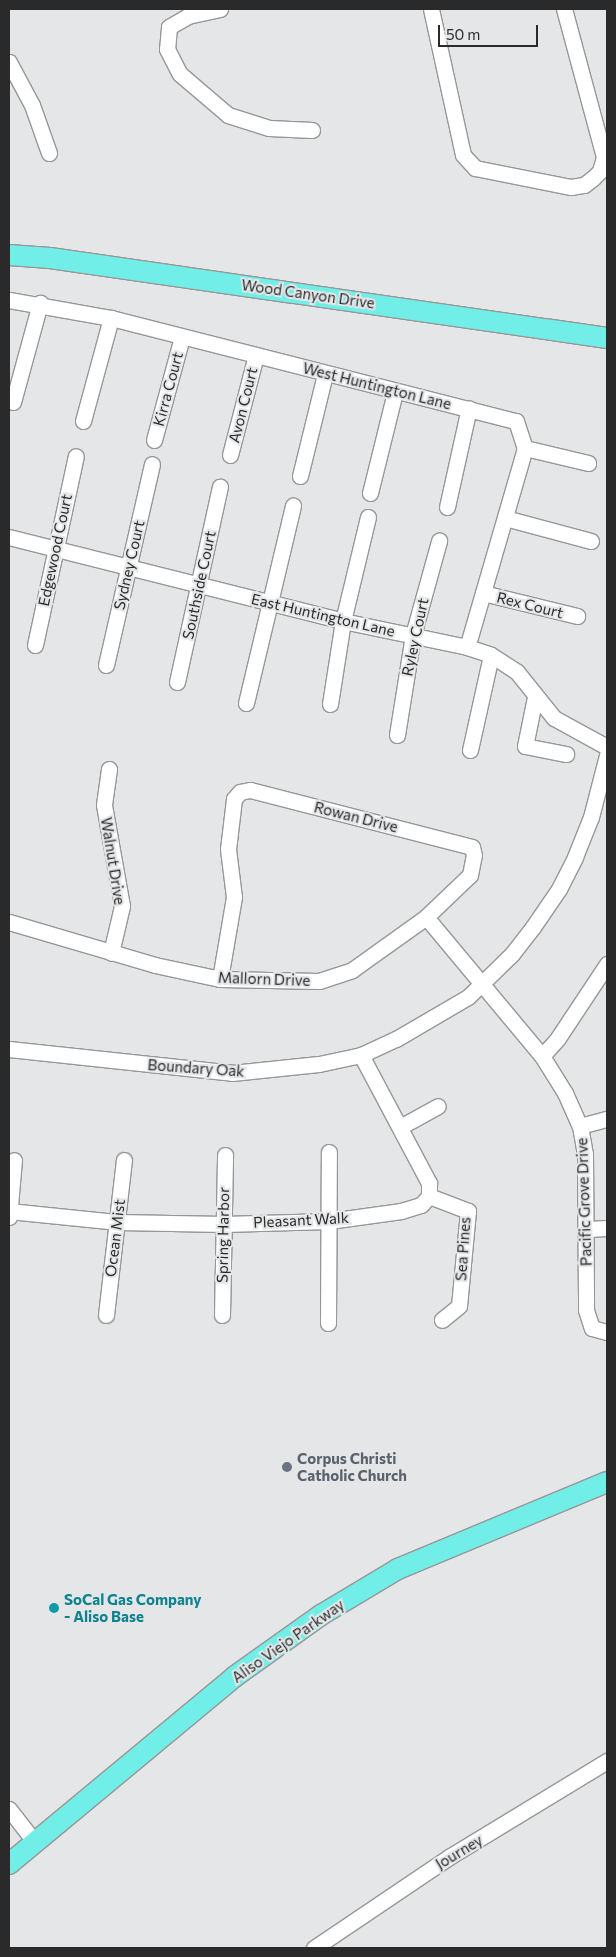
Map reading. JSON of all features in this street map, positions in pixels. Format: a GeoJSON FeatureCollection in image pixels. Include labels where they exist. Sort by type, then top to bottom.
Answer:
{"type":"FeatureCollection","features":[{"type":"Feature","properties":{"kind":"main road","name":"Wood Canyon Drive"},"geometry":{"type":"LineString","coordinates":[[9,255],[50,258],[607,338]]}},
{"type":"Feature","properties":{"kind":"main road","name":"Aliso Viejo Parkway"},"geometry":{"type":"LineString","coordinates":[[9,1864],[34,1841],[234,1677],[321,1615],[398,1569],[607,1482]]}},
{"type":"Feature","properties":{"kind":"street"},"geometry":{"type":"LineString","coordinates":[[220,9],[188,16],[169,27],[168,50],[180,74],[228,115],[269,128],[312,130]]}},
{"type":"Feature","properties":{"kind":"street"},"geometry":{"type":"LineString","coordinates":[[431,9],[463,155],[475,168],[571,187],[584,185],[593,178],[600,171],[604,157],[564,9]]}},
{"type":"Feature","properties":{"kind":"street"},"geometry":{"type":"LineString","coordinates":[[9,62],[32,105],[49,153]]}},
{"type":"Feature","properties":{"kind":"street","name":"West Huntington Lane"},"geometry":{"type":"LineString","coordinates":[[9,300],[40,303],[111,318],[395,392],[469,408],[516,421],[525,448]]}},
{"type":"Feature","properties":{"kind":"street"},"geometry":{"type":"LineString","coordinates":[[14,402],[40,303]]}},
{"type":"Feature","properties":{"kind":"street"},"geometry":{"type":"LineString","coordinates":[[83,421],[111,318]]}},
{"type":"Feature","properties":{"kind":"street","name":"Kirra Court"},"geometry":{"type":"LineString","coordinates":[[154,440],[182,337]]}},
{"type":"Feature","properties":{"kind":"street","name":"Avon Court"},"geometry":{"type":"LineString","coordinates":[[230,455],[256,355]]}},
{"type":"Feature","properties":{"kind":"street"},"geometry":{"type":"LineString","coordinates":[[300,476],[325,374]]}},
{"type":"Feature","properties":{"kind":"street"},"geometry":{"type":"LineString","coordinates":[[370,493],[395,392]]}},
{"type":"Feature","properties":{"kind":"street"},"geometry":{"type":"LineString","coordinates":[[447,506],[469,408]]}},
{"type":"Feature","properties":{"kind":"street"},"geometry":{"type":"LineString","coordinates":[[467,647],[525,448],[588,463]]}},
{"type":"Feature","properties":{"kind":"street","name":"Edgewood Court"},"geometry":{"type":"LineString","coordinates":[[35,645],[76,456]]}},
{"type":"Feature","properties":{"kind":"street","name":"Sydney Court"},"geometry":{"type":"LineString","coordinates":[[106,665],[152,464]]}},
{"type":"Feature","properties":{"kind":"street","name":"Southside Court"},"geometry":{"type":"LineString","coordinates":[[178,682],[220,487]]}},
{"type":"Feature","properties":{"kind":"street"},"geometry":{"type":"LineString","coordinates":[[246,703],[293,506]]}},
{"type":"Feature","properties":{"kind":"street"},"geometry":{"type":"LineString","coordinates":[[330,704],[343,621],[368,517]]}},
{"type":"Feature","properties":{"kind":"street"},"geometry":{"type":"LineString","coordinates":[[505,518],[591,541]]}},
{"type":"Feature","properties":{"kind":"street","name":"East Huntington Lane"},"geometry":{"type":"LineString","coordinates":[[9,537],[56,547],[343,621],[467,647],[490,655],[516,672],[535,698],[554,718],[607,747]]}},
{"type":"Feature","properties":{"kind":"street","name":"Ryley Court"},"geometry":{"type":"LineString","coordinates":[[397,734],[413,636],[439,541]]}},
{"type":"Feature","properties":{"kind":"street","name":"Rex Court"},"geometry":{"type":"LineString","coordinates":[[483,593],[577,616]]}},
{"type":"Feature","properties":{"kind":"street"},"geometry":{"type":"LineString","coordinates":[[470,750],[490,655]]}},
{"type":"Feature","properties":{"kind":"street"},"geometry":{"type":"LineString","coordinates":[[535,698],[525,746],[566,754]]}},
{"type":"Feature","properties":{"kind":"street","name":"Boundary Oak"},"geometry":{"type":"LineString","coordinates":[[9,1049],[232,1073],[284,1070],[361,1055],[428,1022],[468,997],[512,954],[560,890],[591,817],[607,755]]}},
{"type":"Feature","properties":{"kind":"street","name":"Walnut Drive"},"geometry":{"type":"LineString","coordinates":[[109,769],[104,805],[122,906],[111,953]]}},
{"type":"Feature","properties":{"kind":"street","name":"Rowan Drive"},"geometry":{"type":"LineString","coordinates":[[220,979],[234,897],[228,849],[234,799],[240,792],[250,790],[464,842],[472,847],[474,855]]}},
{"type":"Feature","properties":{"kind":"street","name":"Mallorn Drive"},"geometry":{"type":"LineString","coordinates":[[9,922],[111,953],[220,979],[318,981],[352,970],[426,917],[470,875],[474,855]]}},
{"type":"Feature","properties":{"kind":"street","name":"Pacific Grove Drive"},"geometry":{"type":"LineString","coordinates":[[426,917],[542,1056],[565,1093],[580,1126],[585,1154],[587,1229],[586,1310],[592,1328],[607,1332]]}},
{"type":"Feature","properties":{"kind":"street"},"geometry":{"type":"LineString","coordinates":[[542,1056],[558,1038],[607,964]]}},
{"type":"Feature","properties":{"kind":"street"},"geometry":{"type":"LineString","coordinates":[[361,1055],[429,1183],[429,1196]]}},
{"type":"Feature","properties":{"kind":"street"},"geometry":{"type":"LineString","coordinates":[[400,1127],[438,1106]]}},
{"type":"Feature","properties":{"kind":"street"},"geometry":{"type":"LineString","coordinates":[[580,1126],[607,1119]]}},
{"type":"Feature","properties":{"kind":"street"},"geometry":{"type":"LineString","coordinates":[[328,1323],[329,1152]]}},
{"type":"Feature","properties":{"kind":"street","name":"Spring Harbor"},"geometry":{"type":"LineString","coordinates":[[222,1315],[225,1155]]}},
{"type":"Feature","properties":{"kind":"street"},"geometry":{"type":"LineString","coordinates":[[9,1217],[14,1160]]}},
{"type":"Feature","properties":{"kind":"street","name":"Ocean Mist"},"geometry":{"type":"LineString","coordinates":[[106,1315],[124,1160]]}},
{"type":"Feature","properties":{"kind":"street","name":"Pleasant Walk"},"geometry":{"type":"LineString","coordinates":[[9,1211],[118,1222],[224,1224],[329,1221],[401,1211],[421,1205],[429,1196]]}},
{"type":"Feature","properties":{"kind":"street","name":"Sea Pines"},"geometry":{"type":"LineString","coordinates":[[429,1196],[468,1211],[459,1306],[442,1320]]}},
{"type":"Feature","properties":{"kind":"street"},"geometry":{"type":"LineString","coordinates":[[587,1229],[607,1228]]}},
{"type":"Feature","properties":{"kind":"street","name":"Journey"},"geometry":{"type":"LineString","coordinates":[[314,1948],[449,1858],[607,1761]]}},
{"type":"Feature","properties":{"kind":"street"},"geometry":{"type":"LineString","coordinates":[[9,1809],[34,1841]]}},
{"type":"Feature","properties":{"kind":"place","name":"Corpus Christi Catholic Church"},"geometry":{"type":"Point","coordinates":[287,1467]}},
{"type":"Feature","properties":{"kind":"place","name":"SoCal Gas Company - Aliso Base"},"geometry":{"type":"Point","coordinates":[54,1608]}}]}
